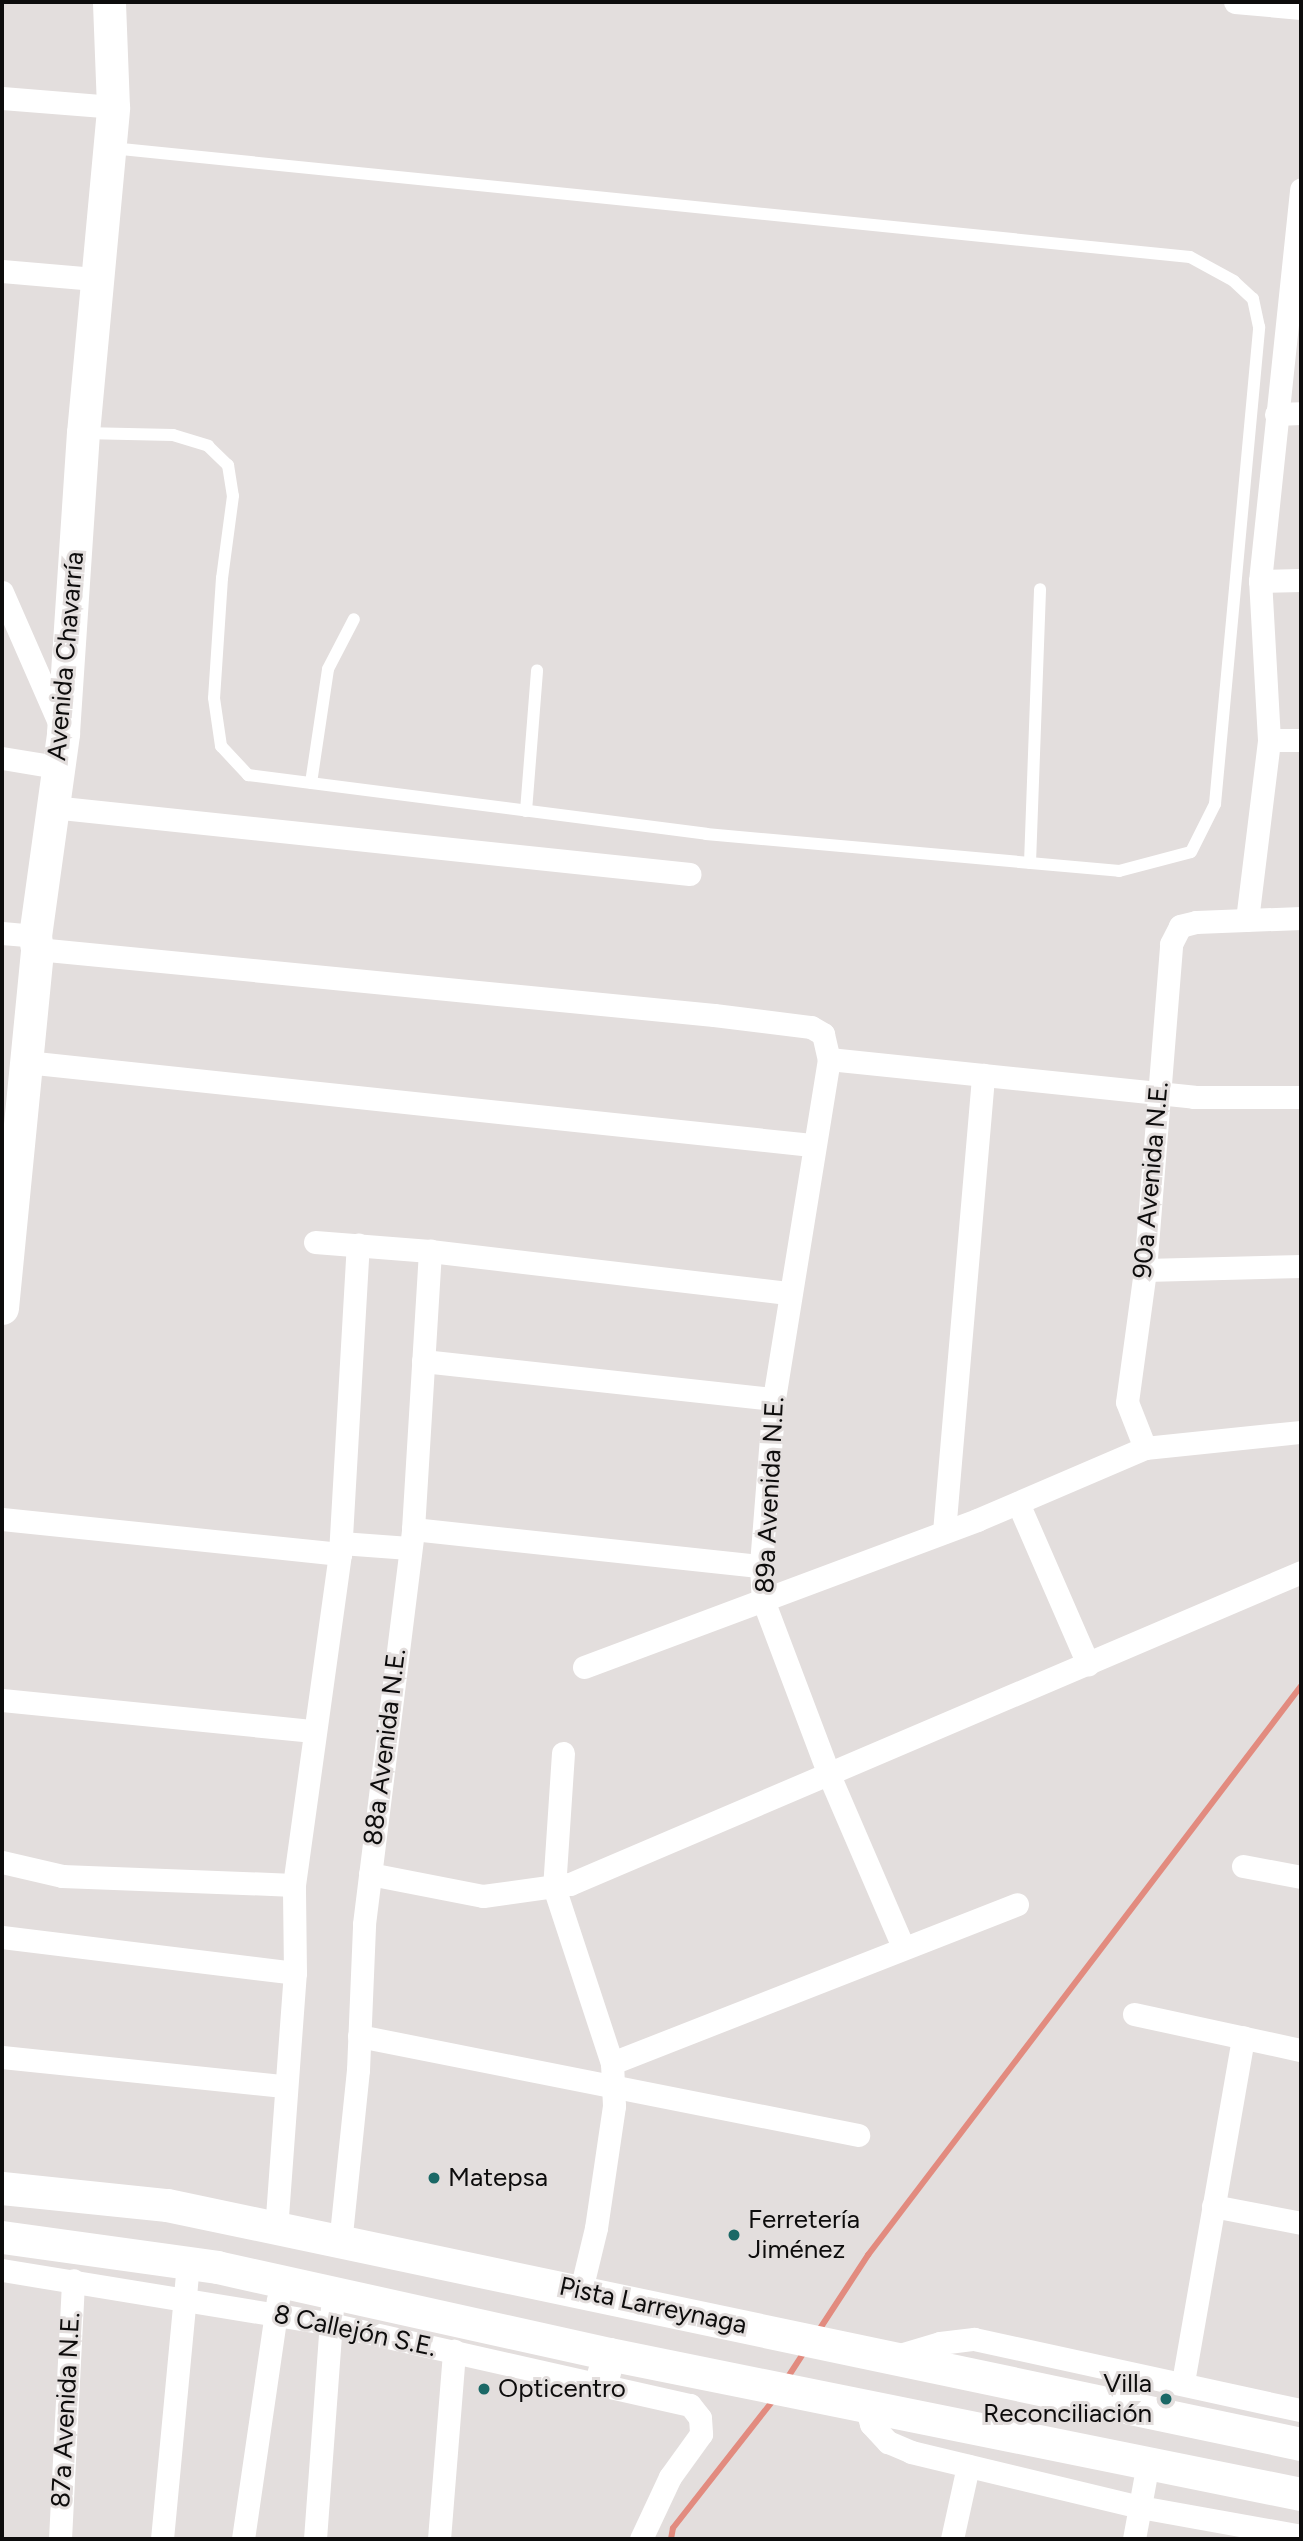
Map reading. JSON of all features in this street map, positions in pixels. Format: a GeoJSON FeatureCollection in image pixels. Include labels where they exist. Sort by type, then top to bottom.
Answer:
{"type":"FeatureCollection","features":[{"type":"Feature","properties":{"kind":"main road","name":"Avenida Chavarría"},"geometry":{"type":"LineString","coordinates":[[3,1286],[36,943],[63,733],[95,279],[113,107],[109,2]]}},
{"type":"Feature","properties":{"kind":"main road","name":"Pista Larreynaga"},"geometry":{"type":"LineString","coordinates":[[2,2188],[167,2205],[340,2244],[581,2290],[1289,2441]]}},
{"type":"Feature","properties":{"kind":"main road"},"geometry":{"type":"LineString","coordinates":[[202,2265],[229,2242],[246,2233],[276,2230]]}},
{"type":"Feature","properties":{"kind":"main road","name":"Pista Larreynaga"},"geometry":{"type":"LineString","coordinates":[[2,2237],[202,2265],[281,2281],[332,2308],[530,2333],[605,2368],[760,2383],[1301,2494]]}},
{"type":"Feature","properties":{"kind":"main road"},"geometry":{"type":"LineString","coordinates":[[530,2333],[549,2331],[663,2353],[680,2348],[688,2336],[690,2313]]}},
{"type":"Feature","properties":{"kind":"main road"},"geometry":{"type":"LineString","coordinates":[[865,2404],[869,2379],[878,2355]]}},
{"type":"Feature","properties":{"kind":"main road"},"geometry":{"type":"LineString","coordinates":[[1081,2448],[1111,2448],[1237,2472],[1258,2469],[1289,2441]]}},
{"type":"Feature","properties":{"kind":"street"},"geometry":{"type":"LineString","coordinates":[[1235,2],[1301,8]]}},
{"type":"Feature","properties":{"kind":"street"},"geometry":{"type":"LineString","coordinates":[[2,98],[113,107]]}},
{"type":"Feature","properties":{"kind":"street"},"geometry":{"type":"LineString","coordinates":[[1301,189],[1299,239],[1276,414],[1260,581],[1269,740],[1247,920],[1301,918]]}},
{"type":"Feature","properties":{"kind":"street"},"geometry":{"type":"LineString","coordinates":[[2,271],[95,279]]}},
{"type":"Feature","properties":{"kind":"street"},"geometry":{"type":"LineString","coordinates":[[1276,414],[1301,413]]}},
{"type":"Feature","properties":{"kind":"street"},"geometry":{"type":"LineString","coordinates":[[1260,581],[1301,580]]}},
{"type":"Feature","properties":{"kind":"street"},"geometry":{"type":"LineString","coordinates":[[2,592],[63,733]]}},
{"type":"Feature","properties":{"kind":"street"},"geometry":{"type":"LineString","coordinates":[[1269,740],[1301,740]]}},
{"type":"Feature","properties":{"kind":"street"},"geometry":{"type":"LineString","coordinates":[[2,758],[57,767]]}},
{"type":"Feature","properties":{"kind":"street"},"geometry":{"type":"LineString","coordinates":[[52,807],[689,874]]}},
{"type":"Feature","properties":{"kind":"street","name":"90a Avenida N.E."},"geometry":{"type":"LineString","coordinates":[[1145,1448],[1127,1402],[1145,1270],[1171,944],[1180,926],[1196,922],[1247,920]]}},
{"type":"Feature","properties":{"kind":"street"},"geometry":{"type":"LineString","coordinates":[[2,933],[36,943],[811,1027],[822,1034],[828,1059],[1158,1093],[1301,1097]]}},
{"type":"Feature","properties":{"kind":"street","name":"89a Avenida N.E."},"geometry":{"type":"LineString","coordinates":[[828,1059],[812,1145],[774,1399],[761,1566],[763,1600],[829,1775],[903,1947]]}},
{"type":"Feature","properties":{"kind":"street"},"geometry":{"type":"LineString","coordinates":[[26,1062],[812,1145]]}},
{"type":"Feature","properties":{"kind":"street"},"geometry":{"type":"LineString","coordinates":[[944,1532],[983,1075]]}},
{"type":"Feature","properties":{"kind":"street"},"geometry":{"type":"LineString","coordinates":[[315,1242],[430,1251],[790,1293]]}},
{"type":"Feature","properties":{"kind":"street"},"geometry":{"type":"LineString","coordinates":[[276,2230],[284,2086],[295,1973],[294,1885],[340,1548],[358,1245]]}},
{"type":"Feature","properties":{"kind":"street","name":"88a Avenida N.E."},"geometry":{"type":"LineString","coordinates":[[340,2244],[359,2036],[370,1874],[411,1539],[430,1251]]}},
{"type":"Feature","properties":{"kind":"street"},"geometry":{"type":"LineString","coordinates":[[1145,1270],[1301,1266]]}},
{"type":"Feature","properties":{"kind":"street"},"geometry":{"type":"LineString","coordinates":[[423,1361],[774,1399]]}},
{"type":"Feature","properties":{"kind":"street"},"geometry":{"type":"LineString","coordinates":[[584,1667],[944,1532],[1145,1448],[1301,1432]]}},
{"type":"Feature","properties":{"kind":"street"},"geometry":{"type":"LineString","coordinates":[[1018,1503],[1088,1664]]}},
{"type":"Feature","properties":{"kind":"street"},"geometry":{"type":"LineString","coordinates":[[2,1519],[340,1548],[411,1539],[761,1566]]}},
{"type":"Feature","properties":{"kind":"street"},"geometry":{"type":"LineString","coordinates":[[370,1874],[483,1896],[570,1884],[1301,1572]]}},
{"type":"Feature","properties":{"kind":"street"},"geometry":{"type":"LineString","coordinates":[[2,1700],[313,1731]]}},
{"type":"Feature","properties":{"kind":"street"},"geometry":{"type":"LineString","coordinates":[[563,1754],[554,1886],[612,2074],[596,2228],[581,2290]]}},
{"type":"Feature","properties":{"kind":"street"},"geometry":{"type":"LineString","coordinates":[[2,1862],[62,1876],[294,1885]]}},
{"type":"Feature","properties":{"kind":"street"},"geometry":{"type":"LineString","coordinates":[[1243,1866],[1301,1877]]}},
{"type":"Feature","properties":{"kind":"street"},"geometry":{"type":"LineString","coordinates":[[612,2074],[903,1947],[1017,1904]]}},
{"type":"Feature","properties":{"kind":"street"},"geometry":{"type":"LineString","coordinates":[[2,1937],[295,1973]]}},
{"type":"Feature","properties":{"kind":"street"},"geometry":{"type":"LineString","coordinates":[[1134,2014],[1301,2050]]}},
{"type":"Feature","properties":{"kind":"street"},"geometry":{"type":"LineString","coordinates":[[359,2036],[612,2074],[858,2135]]}},
{"type":"Feature","properties":{"kind":"street"},"geometry":{"type":"LineString","coordinates":[[1183,2382],[1243,2037]]}},
{"type":"Feature","properties":{"kind":"street"},"geometry":{"type":"LineString","coordinates":[[2,2057],[284,2086]]}},
{"type":"Feature","properties":{"kind":"street"},"geometry":{"type":"LineString","coordinates":[[1213,2206],[1301,2223]]}},
{"type":"Feature","properties":{"kind":"street"},"geometry":{"type":"LineString","coordinates":[[162,2539],[181,2298],[202,2265]]}},
{"type":"Feature","properties":{"kind":"street","name":"8 Callejón S.E."},"geometry":{"type":"LineString","coordinates":[[2,2270],[276,2314],[332,2308],[454,2351],[605,2368],[690,2405],[700,2417],[701,2434],[670,2477],[641,2539]]}},
{"type":"Feature","properties":{"kind":"street","name":"87a Avenida N.E."},"geometry":{"type":"LineString","coordinates":[[60,2539],[73,2280]]}},
{"type":"Feature","properties":{"kind":"street"},"geometry":{"type":"LineString","coordinates":[[243,2539],[281,2281]]}},
{"type":"Feature","properties":{"kind":"street"},"geometry":{"type":"LineString","coordinates":[[314,2539],[332,2308]]}},
{"type":"Feature","properties":{"kind":"street"},"geometry":{"type":"LineString","coordinates":[[878,2355],[974,2339],[1183,2382],[1301,2410]]}},
{"type":"Feature","properties":{"kind":"street"},"geometry":{"type":"LineString","coordinates":[[439,2539],[454,2351]]}},
{"type":"Feature","properties":{"kind":"street"},"geometry":{"type":"LineString","coordinates":[[865,2404],[872,2424],[888,2442],[911,2452],[1140,2507],[1301,2536]]}},
{"type":"Feature","properties":{"kind":"street"},"geometry":{"type":"LineString","coordinates":[[1134,2539],[1148,2463]]}},
{"type":"Feature","properties":{"kind":"street"},"geometry":{"type":"LineString","coordinates":[[952,2539],[968,2466]]}},
{"type":"Feature","properties":{"kind":"lane"},"geometry":{"type":"LineString","coordinates":[[83,433],[173,436],[208,446],[228,465],[233,496],[222,578],[214,698],[221,746],[248,775],[706,834],[1119,871],[1191,852],[1215,804],[1259,327],[1252,299],[1234,281],[1190,257],[108,148]]}},
{"type":"Feature","properties":{"kind":"lane"},"geometry":{"type":"LineString","coordinates":[[1030,863],[1040,589]]}},
{"type":"Feature","properties":{"kind":"lane"},"geometry":{"type":"LineString","coordinates":[[311,783],[328,669],[354,619]]}},
{"type":"Feature","properties":{"kind":"lane"},"geometry":{"type":"LineString","coordinates":[[526,811],[537,670]]}},
{"type":"Feature","properties":{"kind":"waterway"},"geometry":{"type":"LineString","coordinates":[[819,2330],[868,2255],[1301,1686]]}},
{"type":"Feature","properties":{"kind":"waterway"},"geometry":{"type":"LineString","coordinates":[[786,2380],[805,2351]]}},
{"type":"Feature","properties":{"kind":"waterway"},"geometry":{"type":"LineString","coordinates":[[671,2539],[673,2528],[775,2398]]}},
{"type":"Feature","properties":{"kind":"place","name":"Matepsa"},"geometry":{"type":"Point","coordinates":[434,2178]}},
{"type":"Feature","properties":{"kind":"place","name":"Ferretería Jiménez"},"geometry":{"type":"Point","coordinates":[734,2235]}},
{"type":"Feature","properties":{"kind":"place","name":"Opticentro"},"geometry":{"type":"Point","coordinates":[484,2389]}},
{"type":"Feature","properties":{"kind":"place","name":"Villa Reconciliación"},"geometry":{"type":"Point","coordinates":[1166,2399]}}]}
